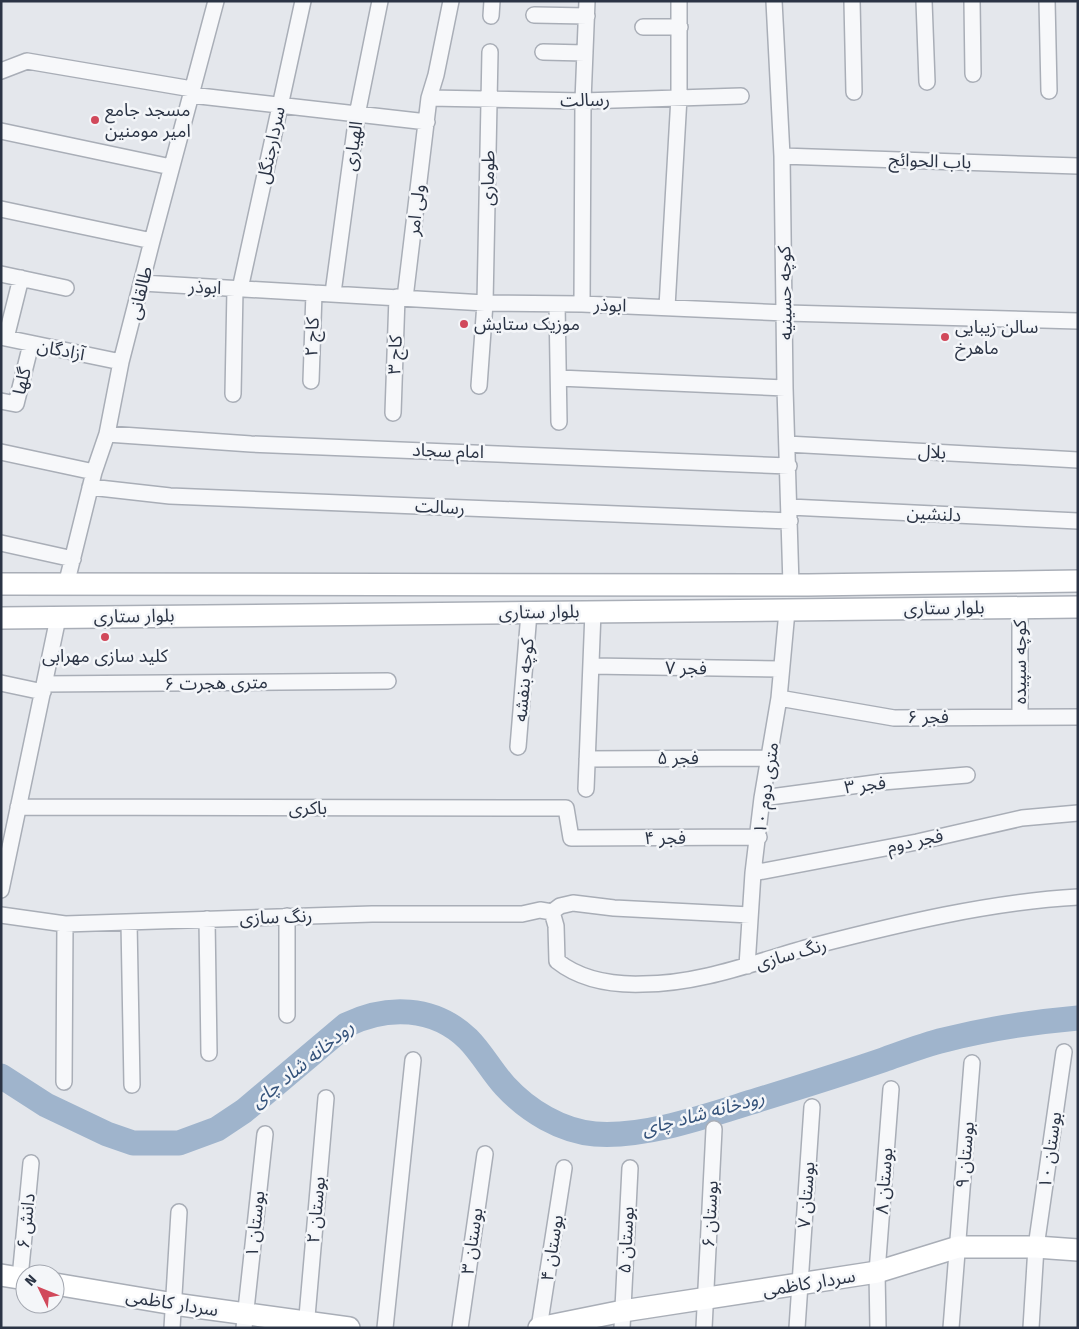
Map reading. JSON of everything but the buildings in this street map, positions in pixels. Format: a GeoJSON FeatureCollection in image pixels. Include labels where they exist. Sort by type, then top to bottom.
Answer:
{"type":"FeatureCollection","features":[{"type":"Feature","properties":{"kind":"main road","name":"بلوار ستاری"},"geometry":{"type":"LineString","coordinates":[[1,584],[800,585],[1078,581]]}},
{"type":"Feature","properties":{"kind":"main road"},"geometry":{"type":"LineString","coordinates":[[770,584],[762,592],[762,598],[779,610]]}},
{"type":"Feature","properties":{"kind":"main road"},"geometry":{"type":"LineString","coordinates":[[63,585],[79,595],[81,604],[76,612],[60,618],[42,610],[39,600],[44,591],[63,585]]}},
{"type":"Feature","properties":{"kind":"main road"},"geometry":{"type":"LineString","coordinates":[[800,585],[815,596],[815,601],[808,610]]}},
{"type":"Feature","properties":{"kind":"main road","name":"بلوار ستاری"},"geometry":{"type":"LineString","coordinates":[[1,618],[1078,607]]}},
{"type":"Feature","properties":{"kind":"main road","name":"سردار کاظمی"},"geometry":{"type":"LineString","coordinates":[[539,1328],[622,1320],[705,1299],[877,1272],[958,1247],[1036,1247],[1078,1250]]}},
{"type":"Feature","properties":{"kind":"main road","name":"سردار کاظمی"},"geometry":{"type":"LineString","coordinates":[[65,1286],[174,1304],[245,1321],[349,1328]]}},
{"type":"Feature","properties":{"kind":"street","name":"طالقانی"},"geometry":{"type":"LineString","coordinates":[[63,585],[73,558],[94,472],[107,434],[122,362],[152,241],[216,1]]}},
{"type":"Feature","properties":{"kind":"street","name":"سردارجنگل"},"geometry":{"type":"LineString","coordinates":[[233,394],[238,289],[303,1]]}},
{"type":"Feature","properties":{"kind":"street","name":"الهیاری"},"geometry":{"type":"LineString","coordinates":[[333,293],[357,115],[380,1]]}},
{"type":"Feature","properties":{"kind":"street","name":"ولی امر"},"geometry":{"type":"LineString","coordinates":[[401,298],[429,98],[436,74],[451,1]]}},
{"type":"Feature","properties":{"kind":"street"},"geometry":{"type":"LineString","coordinates":[[667,307],[679,96],[679,1]]}},
{"type":"Feature","properties":{"kind":"street","name":"کوچه حسینیه"},"geometry":{"type":"LineString","coordinates":[[774,1],[782,156],[786,313],[785,388],[790,514],[800,585]]}},
{"type":"Feature","properties":{"kind":"street"},"geometry":{"type":"LineString","coordinates":[[852,1],[854,92]]}},
{"type":"Feature","properties":{"kind":"street"},"geometry":{"type":"LineString","coordinates":[[924,1],[926,82]]}},
{"type":"Feature","properties":{"kind":"street"},"geometry":{"type":"LineString","coordinates":[[972,1],[973,74]]}},
{"type":"Feature","properties":{"kind":"street"},"geometry":{"type":"LineString","coordinates":[[1046,1],[1049,91]]}},
{"type":"Feature","properties":{"kind":"street"},"geometry":{"type":"LineString","coordinates":[[534,15],[587,9],[583,101],[582,304]]}},
{"type":"Feature","properties":{"kind":"street"},"geometry":{"type":"LineString","coordinates":[[643,27],[680,27]]}},
{"type":"Feature","properties":{"kind":"street","name":"طوماری"},"geometry":{"type":"LineString","coordinates":[[479,386],[485,303],[490,52]]}},
{"type":"Feature","properties":{"kind":"street"},"geometry":{"type":"LineString","coordinates":[[543,52],[585,53]]}},
{"type":"Feature","properties":{"kind":"street"},"geometry":{"type":"LineString","coordinates":[[1,70],[27,61],[192,92],[279,106],[427,122]]}},
{"type":"Feature","properties":{"kind":"street","name":"رسالت"},"geometry":{"type":"LineString","coordinates":[[429,98],[583,101],[679,96],[741,96]]}},
{"type":"Feature","properties":{"kind":"street"},"geometry":{"type":"LineString","coordinates":[[1,131],[171,166]]}},
{"type":"Feature","properties":{"kind":"street","name":"باب الحوائج"},"geometry":{"type":"LineString","coordinates":[[782,156],[1078,166]]}},
{"type":"Feature","properties":{"kind":"street"},"geometry":{"type":"LineString","coordinates":[[1,209],[152,241]]}},
{"type":"Feature","properties":{"kind":"street"},"geometry":{"type":"LineString","coordinates":[[1,274],[66,288]]}},
{"type":"Feature","properties":{"kind":"street"},"geometry":{"type":"LineString","coordinates":[[4,338],[21,278]]}},
{"type":"Feature","properties":{"kind":"street","name":"ابوذر"},"geometry":{"type":"LineString","coordinates":[[142,283],[485,303],[582,304],[786,313],[1078,321]]}},
{"type":"Feature","properties":{"kind":"street","name":"کاج ۲"},"geometry":{"type":"LineString","coordinates":[[311,381],[314,293]]}},
{"type":"Feature","properties":{"kind":"street","name":"کاج ۳"},"geometry":{"type":"LineString","coordinates":[[393,413],[401,298]]}},
{"type":"Feature","properties":{"kind":"street"},"geometry":{"type":"LineString","coordinates":[[557,304],[559,422]]}},
{"type":"Feature","properties":{"kind":"street","name":"آزادگان"},"geometry":{"type":"LineString","coordinates":[[4,338],[122,362]]}},
{"type":"Feature","properties":{"kind":"street","name":"گلها"},"geometry":{"type":"LineString","coordinates":[[1,401],[16,404],[31,344]]}},
{"type":"Feature","properties":{"kind":"street"},"geometry":{"type":"LineString","coordinates":[[559,378],[785,388]]}},
{"type":"Feature","properties":{"kind":"street","name":"امام سجاد"},"geometry":{"type":"LineString","coordinates":[[107,434],[251,444],[789,466]]}},
{"type":"Feature","properties":{"kind":"street","name":"بلال"},"geometry":{"type":"LineString","coordinates":[[787,444],[1078,460]]}},
{"type":"Feature","properties":{"kind":"street"},"geometry":{"type":"LineString","coordinates":[[1,452],[94,472]]}},
{"type":"Feature","properties":{"kind":"street","name":"رسالت"},"geometry":{"type":"LineString","coordinates":[[90,487],[170,496],[790,514]]}},
{"type":"Feature","properties":{"kind":"street","name":"دلنشین"},"geometry":{"type":"LineString","coordinates":[[790,514],[1078,520]]}},
{"type":"Feature","properties":{"kind":"street"},"geometry":{"type":"LineString","coordinates":[[1,543],[73,558]]}},
{"type":"Feature","properties":{"kind":"street","name":"کوچه سپیده"},"geometry":{"type":"LineString","coordinates":[[1020,607],[1020,717]]}},
{"type":"Feature","properties":{"kind":"street","name":"۱۰ متری دوم"},"geometry":{"type":"LineString","coordinates":[[747,966],[753,873],[759,837],[762,798],[779,698],[779,610]]}},
{"type":"Feature","properties":{"kind":"street","name":"کوچه بنفشه"},"geometry":{"type":"LineString","coordinates":[[518,747],[530,612]]}},
{"type":"Feature","properties":{"kind":"street"},"geometry":{"type":"LineString","coordinates":[[586,789],[593,612]]}},
{"type":"Feature","properties":{"kind":"street"},"geometry":{"type":"LineString","coordinates":[[1,890],[60,618]]}},
{"type":"Feature","properties":{"kind":"street","name":"فجر ۷"},"geometry":{"type":"LineString","coordinates":[[591,666],[780,670]]}},
{"type":"Feature","properties":{"kind":"street","name":"۶ متری هجرت"},"geometry":{"type":"LineString","coordinates":[[1,683],[44,688],[388,681]]}},
{"type":"Feature","properties":{"kind":"street","name":"فجر ۶"},"geometry":{"type":"LineString","coordinates":[[779,698],[894,718],[1078,717]]}},
{"type":"Feature","properties":{"kind":"street","name":"فجر ۵"},"geometry":{"type":"LineString","coordinates":[[587,758],[769,758]]}},
{"type":"Feature","properties":{"kind":"street","name":"فجر ۳"},"geometry":{"type":"LineString","coordinates":[[762,798],[882,782],[968,775]]}},
{"type":"Feature","properties":{"kind":"street","name":"باکری"},"geometry":{"type":"LineString","coordinates":[[18,807],[566,808],[571,838]]}},
{"type":"Feature","properties":{"kind":"street","name":"فجر دوم"},"geometry":{"type":"LineString","coordinates":[[753,873],[917,842],[1022,818],[1078,813]]}},
{"type":"Feature","properties":{"kind":"street","name":"فجر ۴"},"geometry":{"type":"LineString","coordinates":[[571,838],[759,837]]}},
{"type":"Feature","properties":{"kind":"street","name":"رنگ سازی"},"geometry":{"type":"LineString","coordinates":[[552,912],[556,926],[557,961],[566,968],[607,983],[645,984],[681,980],[747,966],[812,947],[947,916],[1027,902],[1078,897]]}},
{"type":"Feature","properties":{"kind":"street","name":"رنگ سازی"},"geometry":{"type":"LineString","coordinates":[[1,915],[65,924],[287,916],[522,914],[540,910],[552,912],[560,906],[573,903],[614,908],[750,915]]}},
{"type":"Feature","properties":{"kind":"street"},"geometry":{"type":"LineString","coordinates":[[287,916],[287,1015]]}},
{"type":"Feature","properties":{"kind":"street"},"geometry":{"type":"LineString","coordinates":[[207,919],[209,1053]]}},
{"type":"Feature","properties":{"kind":"street"},"geometry":{"type":"LineString","coordinates":[[129,922],[132,1085]]}},
{"type":"Feature","properties":{"kind":"street"},"geometry":{"type":"LineString","coordinates":[[64,1082],[65,924]]}},
{"type":"Feature","properties":{"kind":"street","name":"بوستان ۱۰"},"geometry":{"type":"LineString","coordinates":[[1032,1328],[1036,1247],[1064,1052]]}},
{"type":"Feature","properties":{"kind":"street"},"geometry":{"type":"LineString","coordinates":[[385,1328],[413,1060]]}},
{"type":"Feature","properties":{"kind":"street","name":"بوستان ۹"},"geometry":{"type":"LineString","coordinates":[[951,1328],[972,1063]]}},
{"type":"Feature","properties":{"kind":"street","name":"بوستان ۸"},"geometry":{"type":"LineString","coordinates":[[878,1328],[877,1272],[891,1089]]}},
{"type":"Feature","properties":{"kind":"street","name":"بوستان ۲"},"geometry":{"type":"LineString","coordinates":[[306,1325],[326,1098]]}},
{"type":"Feature","properties":{"kind":"street","name":"بوستان ۷"},"geometry":{"type":"LineString","coordinates":[[797,1328],[812,1107]]}},
{"type":"Feature","properties":{"kind":"street","name":"بوستان ۶"},"geometry":{"type":"LineString","coordinates":[[704,1328],[714,1129]]}},
{"type":"Feature","properties":{"kind":"street","name":"بوستان ۱"},"geometry":{"type":"LineString","coordinates":[[245,1321],[265,1134]]}},
{"type":"Feature","properties":{"kind":"street","name":"بوستان ۳"},"geometry":{"type":"LineString","coordinates":[[460,1328],[485,1154]]}},
{"type":"Feature","properties":{"kind":"street","name":"دانش ۶"},"geometry":{"type":"LineString","coordinates":[[17,1264],[32,1163]]}},
{"type":"Feature","properties":{"kind":"street","name":"بوستان ۴"},"geometry":{"type":"LineString","coordinates":[[539,1328],[564,1168]]}},
{"type":"Feature","properties":{"kind":"street","name":"بوستان ۵"},"geometry":{"type":"LineString","coordinates":[[622,1320],[630,1168]]}},
{"type":"Feature","properties":{"kind":"street"},"geometry":{"type":"LineString","coordinates":[[172,1328],[179,1212]]}},
{"type":"Feature","properties":{"kind":"waterway","name":"رودخانه شاد چای"},"geometry":{"type":"LineString","coordinates":[[1,1076],[46,1105],[107,1134],[133,1143],[179,1143],[217,1129],[244,1111],[346,1025],[378,1014],[410,1012],[440,1020],[455,1028],[473,1044],[500,1081],[514,1095],[546,1118],[570,1129],[582,1132],[615,1134],[656,1129],[677,1124],[944,1040],[1010,1026],[1078,1018]]}},
{"type":"Feature","properties":{"kind":"place","name":"مسجد جامع امیر مومنین"},"geometry":{"type":"Point","coordinates":[95,120]}},
{"type":"Feature","properties":{"kind":"place","name":"موزیک ستایش"},"geometry":{"type":"Point","coordinates":[464,324]}},
{"type":"Feature","properties":{"kind":"place","name":"سالن زیبایی ماهرخ"},"geometry":{"type":"Point","coordinates":[945,337]}},
{"type":"Feature","properties":{"kind":"place","name":"کلید سازی مهرابی"},"geometry":{"type":"Point","coordinates":[105,637]}}]}
